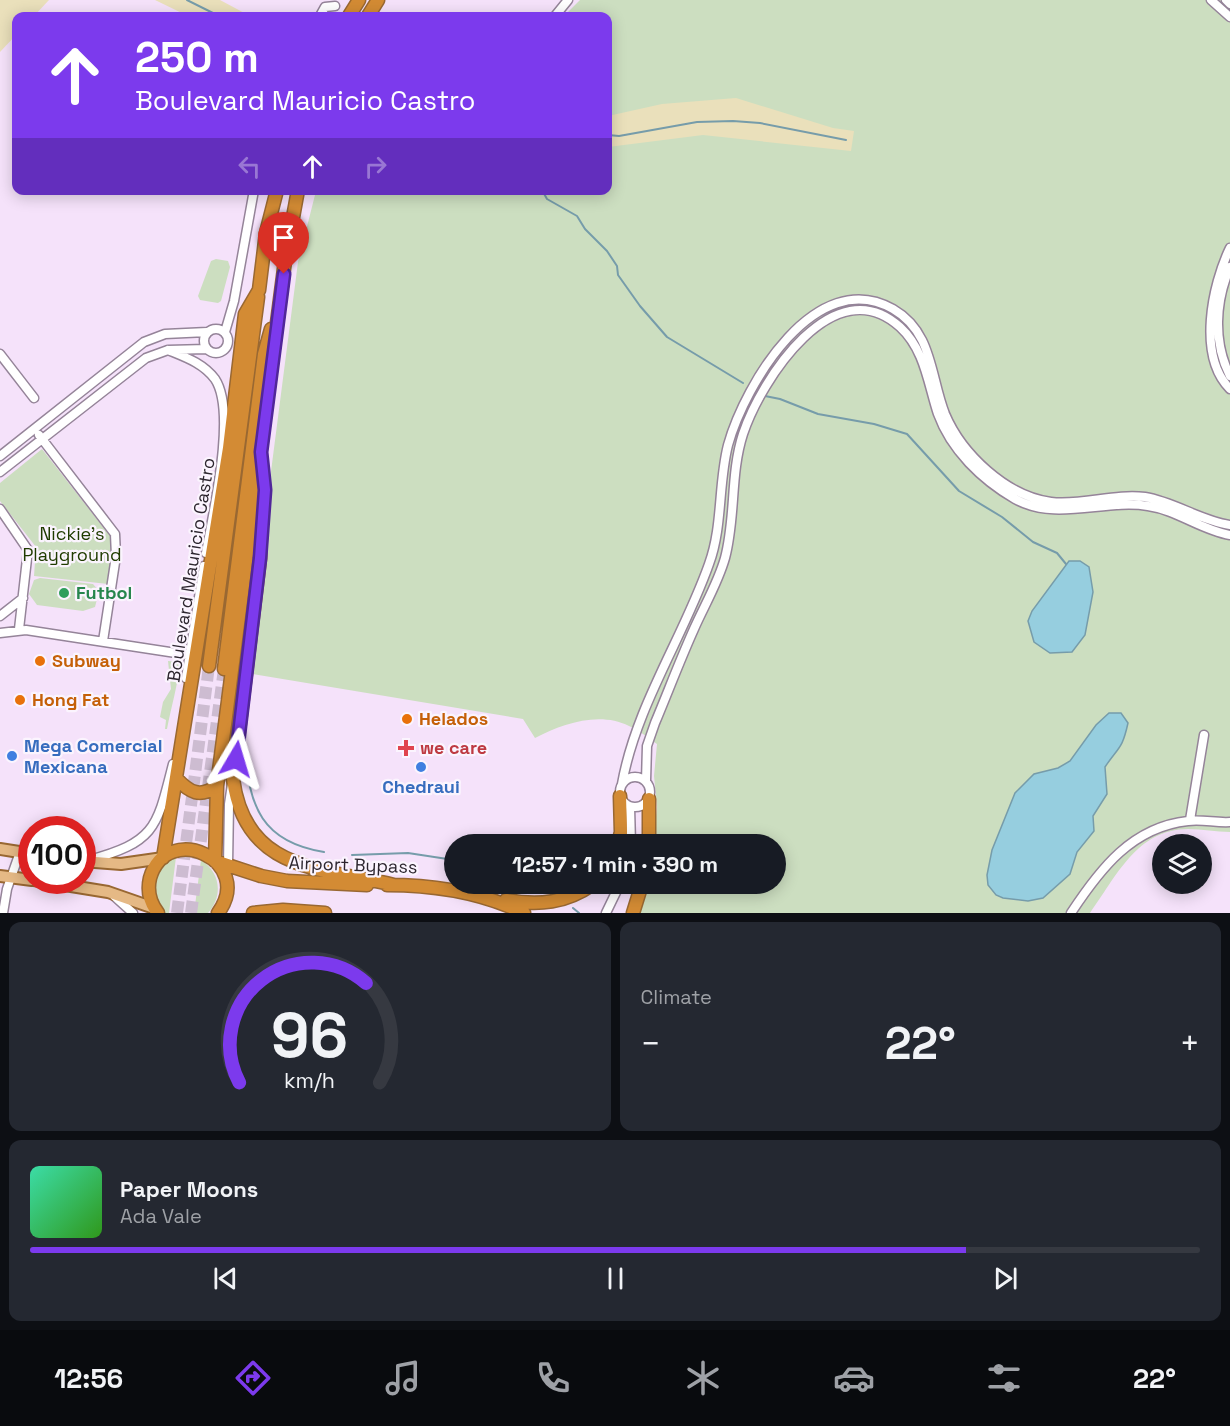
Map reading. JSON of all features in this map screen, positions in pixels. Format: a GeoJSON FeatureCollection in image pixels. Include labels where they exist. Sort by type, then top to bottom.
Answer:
{"type":"FeatureCollection","features":[{"type":"Feature","properties":{"kind":"highway","name":"Boulevard Mauricio Castro"},"geometry":{"type":"LineString","coordinates":[[209,666],[266,233],[276,195]]}},
{"type":"Feature","properties":{"kind":"highway"},"geometry":{"type":"LineString","coordinates":[[218,913],[226,898],[227,885],[223,872],[215,861],[217,786],[280,300],[297,195]]}},
{"type":"Feature","properties":{"kind":"highway","name":"Boulevard Mauricio Castro"},"geometry":{"type":"LineString","coordinates":[[156,910],[149,895],[149,882],[154,869],[163,858],[229,448],[245,314],[259,290]]}},
{"type":"Feature","properties":{"kind":"highway"},"geometry":{"type":"LineString","coordinates":[[224,669],[264,354],[280,300]]}},
{"type":"Feature","properties":{"kind":"highway"},"geometry":{"type":"LineString","coordinates":[[213,505],[229,448]]}},
{"type":"Feature","properties":{"kind":"highway"},"geometry":{"type":"LineString","coordinates":[[261,452],[265,490],[260,558],[233,779],[244,820],[255,836],[280,856],[331,874],[394,885]]}},
{"type":"Feature","properties":{"kind":"highway"},"geometry":{"type":"LineString","coordinates":[[176,778],[196,794],[204,794],[217,786]]}},
{"type":"Feature","properties":{"kind":"highway"},"geometry":{"type":"LineString","coordinates":[[620,834],[621,790]]}},
{"type":"Feature","properties":{"kind":"highway"},"geometry":{"type":"LineString","coordinates":[[646,802],[648,834]]}},
{"type":"Feature","properties":{"kind":"highway","name":"Airport Bypass"},"geometry":{"type":"LineString","coordinates":[[163,858],[174,852],[188,850],[203,853],[215,861],[287,881],[434,887],[477,895],[524,913]]}},
{"type":"Feature","properties":{"kind":"highway"},"geometry":{"type":"LineString","coordinates":[[477,895],[524,903],[548,902],[568,898],[575,894]]}},
{"type":"Feature","properties":{"kind":"highway"},"geometry":{"type":"LineString","coordinates":[[633,913],[639,894]]}},
{"type":"Feature","properties":{"kind":"highway"},"geometry":{"type":"LineString","coordinates":[[253,913],[284,910],[320,913]]}},
{"type":"Feature","properties":{"kind":"main road"},"geometry":{"type":"LineString","coordinates":[[0,849],[18,852]]}},
{"type":"Feature","properties":{"kind":"main road"},"geometry":{"type":"LineString","coordinates":[[96,862],[121,864],[163,858]]}},
{"type":"Feature","properties":{"kind":"main road"},"geometry":{"type":"LineString","coordinates":[[0,876],[18,878]]}},
{"type":"Feature","properties":{"kind":"main road"},"geometry":{"type":"LineString","coordinates":[[96,889],[108,891],[156,910]]}},
{"type":"Feature","properties":{"kind":"street"},"geometry":{"type":"LineString","coordinates":[[1211,0],[1230,17]]}},
{"type":"Feature","properties":{"kind":"street"},"geometry":{"type":"LineString","coordinates":[[1226,0],[1230,4]]}},
{"type":"Feature","properties":{"kind":"street"},"geometry":{"type":"LineString","coordinates":[[323,12],[326,7],[334,6]]}},
{"type":"Feature","properties":{"kind":"street"},"geometry":{"type":"LineString","coordinates":[[0,472],[147,358],[168,350],[206,349],[215,353],[224,350],[228,341],[225,332],[231,314],[253,195]]}},
{"type":"Feature","properties":{"kind":"street"},"geometry":{"type":"LineString","coordinates":[[1230,248],[1213,296],[1212,330],[1216,365],[1230,389]]}},
{"type":"Feature","properties":{"kind":"street"},"geometry":{"type":"LineString","coordinates":[[1230,267],[1220,297],[1218,331],[1222,361],[1230,376]]}},
{"type":"Feature","properties":{"kind":"street"},"geometry":{"type":"LineString","coordinates":[[848,300],[848,311]]}},
{"type":"Feature","properties":{"kind":"street"},"geometry":{"type":"LineString","coordinates":[[631,834],[630,807],[621,790],[632,738],[710,563],[717,531],[726,454],[742,406],[760,373],[794,332],[818,312],[848,300],[873,302],[892,308],[906,318],[917,339]]}},
{"type":"Feature","properties":{"kind":"street"},"geometry":{"type":"LineString","coordinates":[[644,834],[646,802],[651,790],[646,781],[647,746],[668,690],[726,556],[736,460],[753,409],[769,381],[803,337],[829,317],[848,311],[882,315],[926,345],[945,413],[958,438],[989,476],[1015,499],[1043,509],[1061,510],[1115,504],[1148,506],[1230,535]]}},
{"type":"Feature","properties":{"kind":"street"},"geometry":{"type":"LineString","coordinates":[[0,456],[144,342],[165,334],[207,332],[216,328],[225,332]]}},
{"type":"Feature","properties":{"kind":"street"},"geometry":{"type":"LineString","coordinates":[[206,349],[203,340],[207,332]]}},
{"type":"Feature","properties":{"kind":"street"},"geometry":{"type":"LineString","coordinates":[[96,857],[116,852],[138,842],[157,822],[175,757],[224,429],[225,407],[214,378],[198,364],[168,350]]}},
{"type":"Feature","properties":{"kind":"street"},"geometry":{"type":"LineString","coordinates":[[0,354],[34,398]]}},
{"type":"Feature","properties":{"kind":"street"},"geometry":{"type":"LineString","coordinates":[[34,429],[116,534],[116,556],[103,641]]}},
{"type":"Feature","properties":{"kind":"street"},"geometry":{"type":"LineString","coordinates":[[989,476],[1024,494],[1051,502],[1144,497],[1230,525]]}},
{"type":"Feature","properties":{"kind":"street"},"geometry":{"type":"LineString","coordinates":[[0,510],[28,550],[19,629]]}},
{"type":"Feature","properties":{"kind":"street"},"geometry":{"type":"LineString","coordinates":[[0,616],[23,598]]}},
{"type":"Feature","properties":{"kind":"street"},"geometry":{"type":"LineString","coordinates":[[0,633],[19,629],[189,656]]}},
{"type":"Feature","properties":{"kind":"street"},"geometry":{"type":"LineString","coordinates":[[656,685],[668,690]]}},
{"type":"Feature","properties":{"kind":"street"},"geometry":{"type":"LineString","coordinates":[[1190,820],[1204,735]]}},
{"type":"Feature","properties":{"kind":"street"},"geometry":{"type":"LineString","coordinates":[[621,790],[633,777],[646,781]]}},
{"type":"Feature","properties":{"kind":"street"},"geometry":{"type":"LineString","coordinates":[[228,865],[229,804],[233,779]]}},
{"type":"Feature","properties":{"kind":"street"},"geometry":{"type":"LineString","coordinates":[[630,807],[646,802]]}},
{"type":"Feature","properties":{"kind":"street"},"geometry":{"type":"LineString","coordinates":[[1071,913],[1103,868],[1122,848],[1164,826],[1190,820],[1230,822]]}},
{"type":"Feature","properties":{"kind":"street"},"geometry":{"type":"LineString","coordinates":[[3,913],[7,889],[18,868]]}},
{"type":"Feature","properties":{"kind":"street"},"geometry":{"type":"LineString","coordinates":[[108,891],[133,913]]}},
{"type":"Feature","properties":{"kind":"street"},"geometry":{"type":"LineString","coordinates":[[606,913],[616,894]]}},
{"type":"Feature","properties":{"kind":"green space"},"geometry":{"type":"Polygon","coordinates":[[[580,0],[1230,0],[1230,832],[1188,829],[1152,834],[1152,839],[1141,846],[1119,871],[1090,913],[639,913],[644,894],[786,894],[786,834],[654,834],[657,807],[654,776],[657,744],[629,726],[617,722],[581,721],[535,738],[523,719],[253,674],[265,518],[298,262],[315,195],[612,195],[612,12],[568,12],[580,0]]]}},
{"type":"Feature","properties":{"kind":"green space"},"geometry":{"type":"Polygon","coordinates":[[[216,259],[228,261],[230,267],[221,301],[218,303],[200,300],[198,296],[211,261],[216,259]]]}},
{"type":"Feature","properties":{"kind":"green space","name":"Nickie's Playground"},"geometry":{"type":"Polygon","coordinates":[[[42,449],[114,541],[108,584],[34,576],[36,547],[0,501],[0,483],[42,449]]]}},
{"type":"Feature","properties":{"kind":"green space","name":"Futbol"},"geometry":{"type":"Polygon","coordinates":[[[40,578],[93,584],[99,591],[95,607],[83,611],[37,605],[29,594],[34,580],[40,578]]]}},
{"type":"Feature","properties":{"kind":"green space"},"geometry":{"type":"Polygon","coordinates":[[[168,661],[180,662],[167,729],[165,729],[166,720],[160,717],[163,702],[171,689],[168,661]]]}},
{"type":"Feature","properties":{"kind":"green space"},"geometry":{"type":"Polygon","coordinates":[[[176,857],[169,913],[162,913],[152,891],[160,867],[176,857]]]}},
{"type":"Feature","properties":{"kind":"green space"},"geometry":{"type":"Polygon","coordinates":[[[201,860],[213,871],[218,892],[208,913],[194,913],[201,860]]]}},
{"type":"Feature","properties":{"kind":"sand"},"geometry":{"type":"Polygon","coordinates":[[[0,0],[49,0],[38,12],[12,12],[12,39],[0,52],[0,0]]]}},
{"type":"Feature","properties":{"kind":"sand"},"geometry":{"type":"Polygon","coordinates":[[[155,0],[220,0],[242,12],[180,12],[155,0]]]}},
{"type":"Feature","properties":{"kind":"sand"},"geometry":{"type":"Polygon","coordinates":[[[736,98],[833,128],[854,131],[851,151],[703,135],[612,146],[612,115],[662,104],[736,98]]]}},
{"type":"Feature","properties":{"kind":"water"},"geometry":{"type":"Polygon","coordinates":[[[1069,561],[1080,561],[1089,567],[1093,592],[1085,635],[1072,652],[1050,653],[1034,642],[1028,621],[1032,611],[1069,561]]]}},
{"type":"Feature","properties":{"kind":"water"},"geometry":{"type":"Polygon","coordinates":[[[1109,713],[1121,713],[1128,723],[1126,732],[1122,743],[1105,767],[1107,794],[1093,816],[1094,831],[1077,852],[1070,874],[1043,898],[1028,901],[996,895],[988,885],[987,875],[992,850],[1015,793],[1034,774],[1058,768],[1070,761],[1096,725],[1109,713]]]}},
{"type":"Feature","properties":{"kind":"waterway"},"geometry":{"type":"LineString","coordinates":[[187,0],[211,12]]}},
{"type":"Feature","properties":{"kind":"waterway"},"geometry":{"type":"LineString","coordinates":[[612,135],[697,122],[733,121],[760,123],[846,140]]}},
{"type":"Feature","properties":{"kind":"waterway"},"geometry":{"type":"LineString","coordinates":[[545,195],[547,199],[577,216],[585,229],[607,251],[617,266],[618,275],[640,306],[667,337],[743,383]]}},
{"type":"Feature","properties":{"kind":"waterway"},"geometry":{"type":"LineString","coordinates":[[765,396],[780,399],[818,414],[874,424],[907,434],[959,491],[1002,517],[1033,542],[1057,553],[1066,564]]}},
{"type":"Feature","properties":{"kind":"waterway"},"geometry":{"type":"LineString","coordinates":[[245,749],[250,788],[263,819],[286,840],[324,852]]}},
{"type":"Feature","properties":{"kind":"waterway"},"geometry":{"type":"LineString","coordinates":[[352,855],[408,853],[444,858]]}},
{"type":"Feature","properties":{"kind":"waterway"},"geometry":{"type":"LineString","coordinates":[[573,908],[579,913]]}},
{"type":"Feature","properties":{"kind":"tunnel"},"geometry":{"type":"LineString","coordinates":[[177,913],[209,666]]}},
{"type":"Feature","properties":{"kind":"tunnel"},"geometry":{"type":"LineString","coordinates":[[191,913],[224,669]]}},
{"type":"Feature","properties":{"kind":"place","name":"Futbol"},"geometry":{"type":"Point","coordinates":[64,593]}},
{"type":"Feature","properties":{"kind":"place","name":"Subway"},"geometry":{"type":"Point","coordinates":[40,661]}},
{"type":"Feature","properties":{"kind":"place","name":"Hong Fat"},"geometry":{"type":"Point","coordinates":[20,700]}},
{"type":"Feature","properties":{"kind":"place","name":"Helados"},"geometry":{"type":"Point","coordinates":[407,719]}},
{"type":"Feature","properties":{"kind":"place","name":"we care"},"geometry":{"type":"Point","coordinates":[406,748]}},
{"type":"Feature","properties":{"kind":"place","name":"Mega Comercial Mexicana"},"geometry":{"type":"Point","coordinates":[12,756]}},
{"type":"Feature","properties":{"kind":"place","name":"Chedraui"},"geometry":{"type":"Point","coordinates":[421,767]}},
{"type":"Feature","properties":{"kind":"route"},"geometry":{"type":"LineString","coordinates":[[236,759],[260,558],[265,490],[261,452],[284,274]]}}]}
